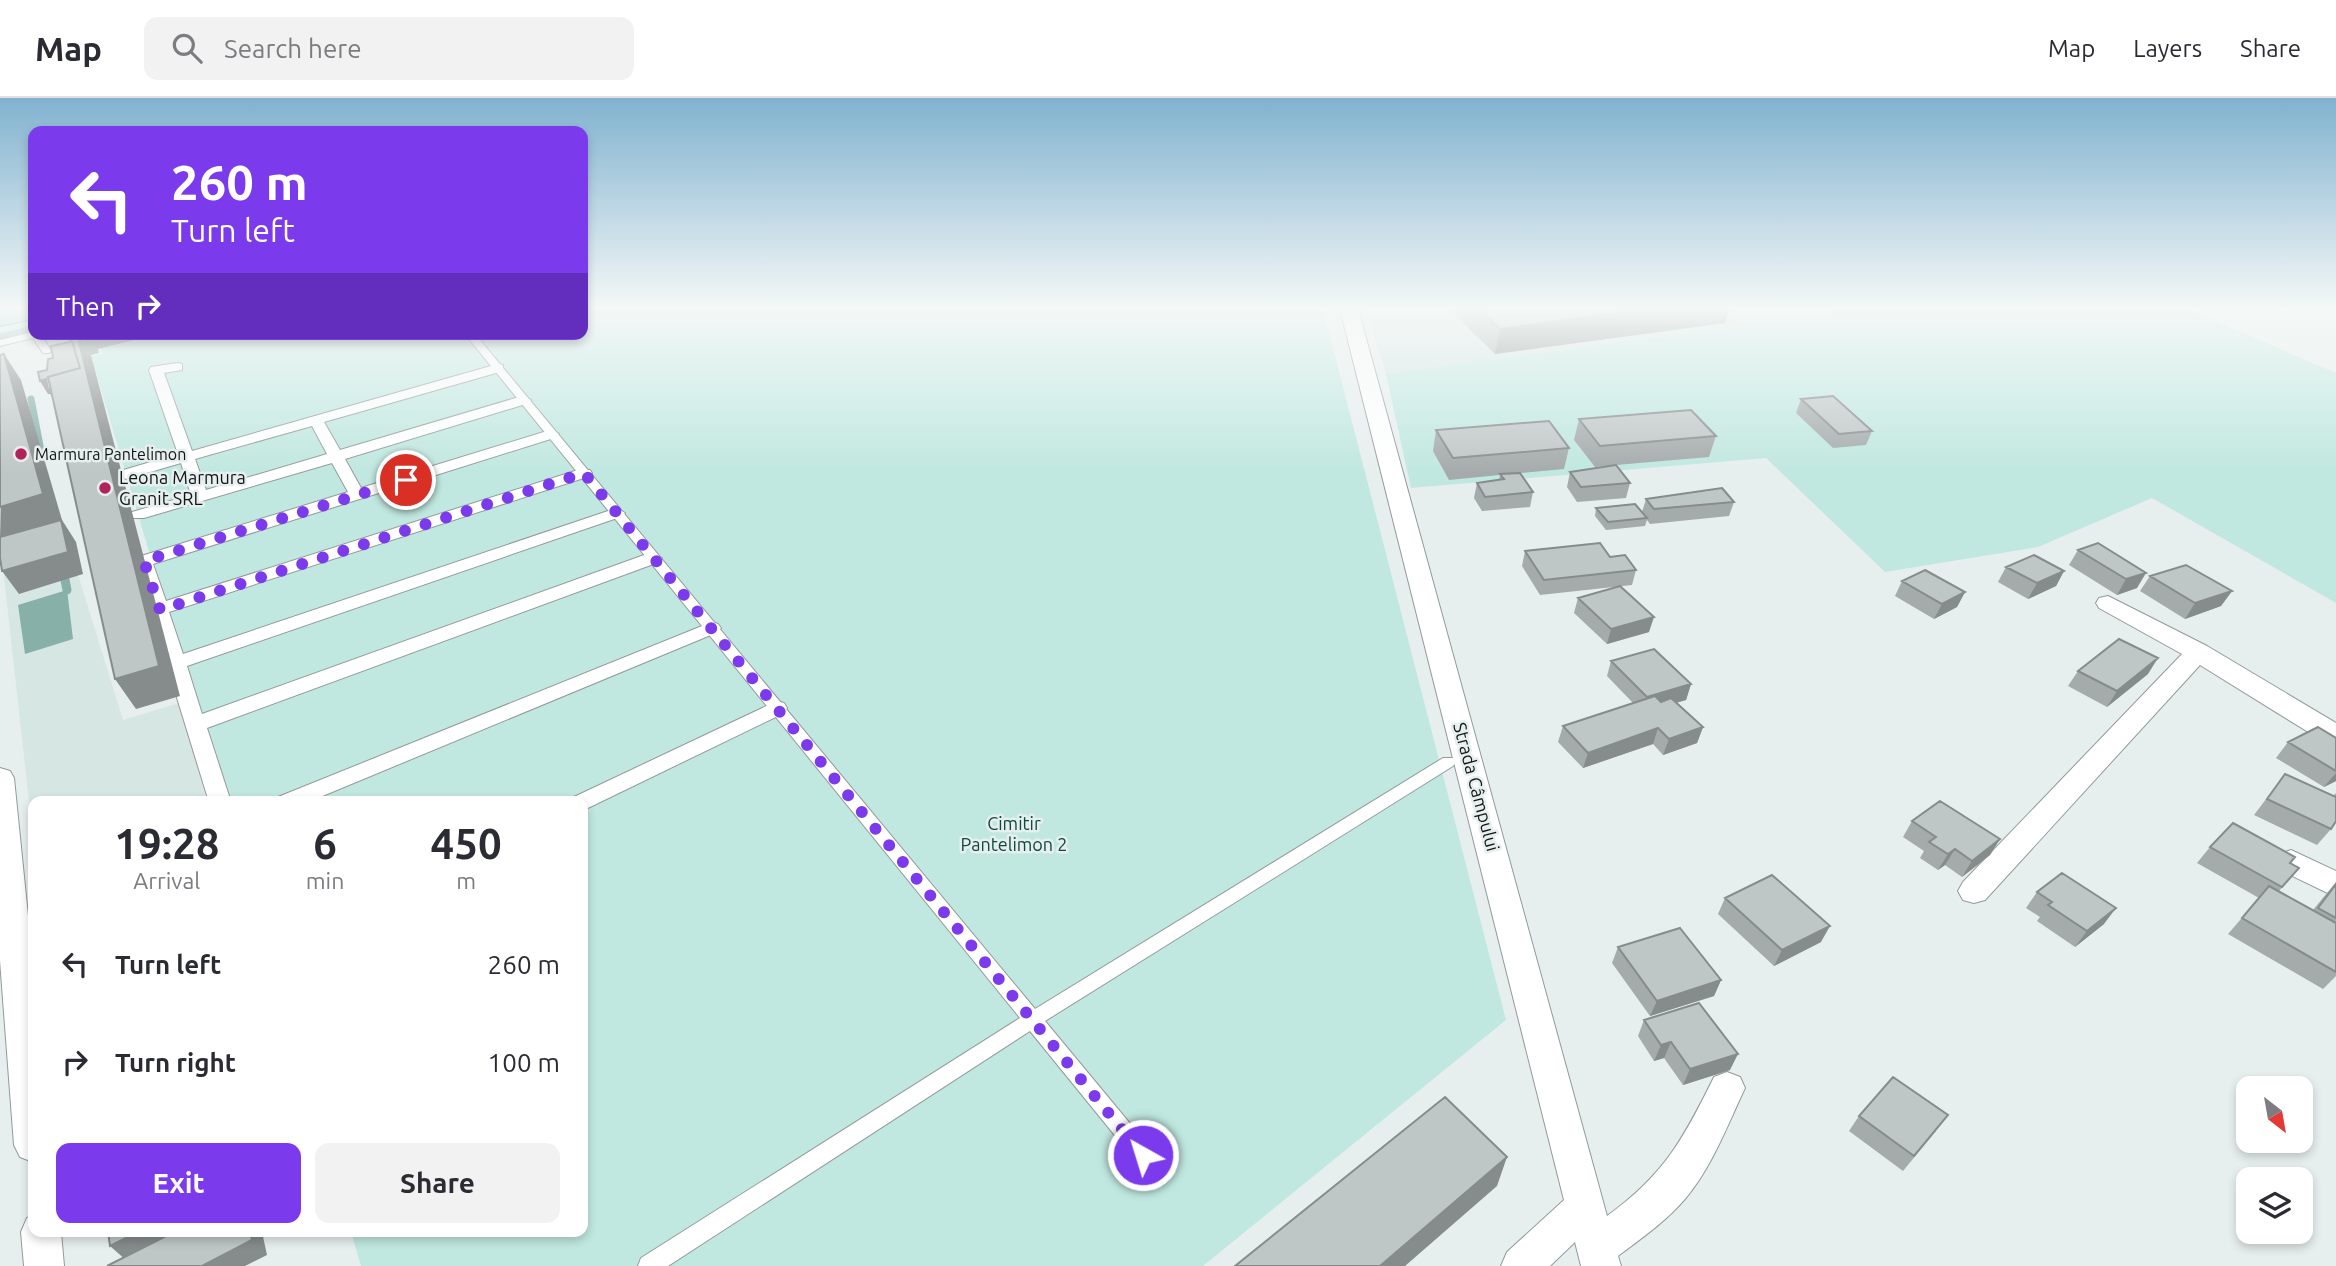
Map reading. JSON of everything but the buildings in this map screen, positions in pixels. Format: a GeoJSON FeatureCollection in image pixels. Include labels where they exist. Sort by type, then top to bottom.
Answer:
{"type":"FeatureCollection","features":[{"type":"Feature","properties":{"kind":"street","name":"Strada Câmpului"},"geometry":{"type":"LineString","coordinates":[[1363,364],[1599,1257]]}},
{"type":"Feature","properties":{"kind":"street"},"geometry":{"type":"LineString","coordinates":[[177,367],[156,370],[200,497]]}},
{"type":"Feature","properties":{"kind":"street"},"geometry":{"type":"LineString","coordinates":[[126,474],[498,368]]}},
{"type":"Feature","properties":{"kind":"street"},"geometry":{"type":"LineString","coordinates":[[138,515],[524,400]]}},
{"type":"Feature","properties":{"kind":"street"},"geometry":{"type":"LineString","coordinates":[[316,420],[357,495]]}},
{"type":"Feature","properties":{"kind":"street"},"geometry":{"type":"LineString","coordinates":[[218,796],[144,561],[552,434]]}},
{"type":"Feature","properties":{"kind":"street"},"geometry":{"type":"LineString","coordinates":[[160,610],[584,473]]}},
{"type":"Feature","properties":{"kind":"street"},"geometry":{"type":"LineString","coordinates":[[177,663],[617,513]]}},
{"type":"Feature","properties":{"kind":"street"},"geometry":{"type":"LineString","coordinates":[[196,723],[653,558]]}},
{"type":"Feature","properties":{"kind":"street"},"geometry":{"type":"LineString","coordinates":[[2108,603],[2198,652],[2336,736]]}},
{"type":"Feature","properties":{"kind":"street"},"geometry":{"type":"LineString","coordinates":[[301,796],[712,628]]}},
{"type":"Feature","properties":{"kind":"street"},"geometry":{"type":"LineString","coordinates":[[1974,891],[2198,652]]}},
{"type":"Feature","properties":{"kind":"street"},"geometry":{"type":"LineString","coordinates":[[588,799],[777,708]]}},
{"type":"Feature","properties":{"kind":"street"},"geometry":{"type":"LineString","coordinates":[[0,778],[28,1089]]}},
{"type":"Feature","properties":{"kind":"street"},"geometry":{"type":"LineString","coordinates":[[2291,862],[2336,885]]}},
{"type":"Feature","properties":{"kind":"street"},"geometry":{"type":"LineString","coordinates":[[1599,1257],[1672,1185],[1704,1136],[1727,1088]]}},
{"type":"Feature","properties":{"kind":"street"},"geometry":{"type":"LineString","coordinates":[[1521,1266],[1586,1206]]}},
{"type":"Feature","properties":{"kind":"street"},"geometry":{"type":"LineString","coordinates":[[41,1237],[44,1266]]}},
{"type":"Feature","properties":{"kind":"lane"},"geometry":{"type":"LineString","coordinates":[[494,364],[1159,1174]]}},
{"type":"Feature","properties":{"kind":"lane"},"geometry":{"type":"LineString","coordinates":[[649,1266],[1032,1020],[1448,762]]}},
{"type":"Feature","properties":{"kind":"shaded area"},"geometry":{"type":"Polygon","coordinates":[[[1383,364],[1463,364],[1386,374],[1383,364]]]}},
{"type":"Feature","properties":{"kind":"shaded area"},"geometry":{"type":"Polygon","coordinates":[[[62,523],[123,720],[179,703],[206,796],[28,796],[0,541],[62,523]]]}},
{"type":"Feature","properties":{"kind":"shaded area"},"geometry":{"type":"Polygon","coordinates":[[[67,590],[73,639],[25,654],[18,605],[67,590]]]}},
{"type":"Feature","properties":{"kind":"green space","name":"Cimitir Pantelimon 2"},"geometry":{"type":"Polygon","coordinates":[[[93,364],[1337,364],[1506,1020],[1203,1266],[361,1266],[352,1237],[588,1237],[588,796],[222,796],[93,364]]]}},
{"type":"Feature","properties":{"kind":"green space"},"geometry":{"type":"Polygon","coordinates":[[[1463,364],[2314,364],[2336,373],[2336,603],[2152,498],[2038,547],[1885,572],[1766,458],[1411,488],[1386,374],[1463,364]]]}},
{"type":"Feature","properties":{"kind":"waterway"},"geometry":{"type":"LineString","coordinates":[[31,399],[42,456]]}},
{"type":"Feature","properties":{"kind":"waterway"},"geometry":{"type":"LineString","coordinates":[[63,570],[67,590]]}},
{"type":"Feature","properties":{"kind":"place","name":"Marmura Pantelimon"},"geometry":{"type":"Point","coordinates":[21,454]}},
{"type":"Feature","properties":{"kind":"place","name":"Leona Marmura Granit SRL"},"geometry":{"type":"Point","coordinates":[105,488]}},
{"type":"Feature","properties":{"kind":"route"},"geometry":{"type":"LineString","coordinates":[[406,480],[144,561],[160,610],[584,473],[1143,1155]]}}]}
